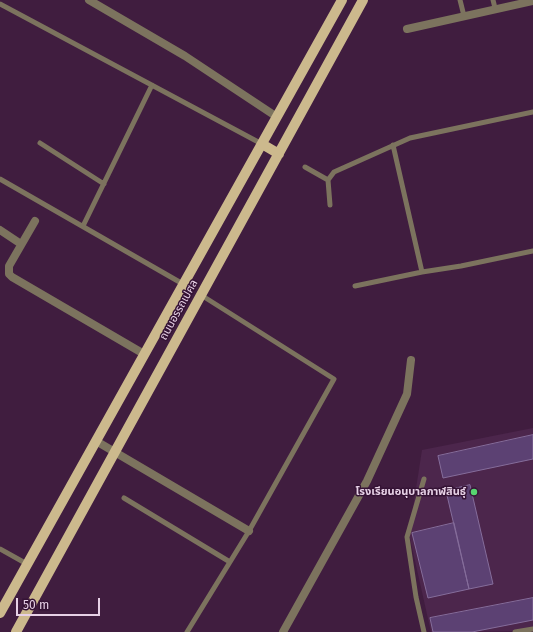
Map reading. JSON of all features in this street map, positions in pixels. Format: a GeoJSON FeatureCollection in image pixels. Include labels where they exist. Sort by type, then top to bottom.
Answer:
{"type":"FeatureCollection","features":[{"type":"Feature","properties":{"kind":"main road","name":"ถนนอรรถเปศล"},"geometry":{"type":"LineString","coordinates":[[0,613],[342,0]]}},
{"type":"Feature","properties":{"kind":"main road","name":"ถนนอรรถเปศล"},"geometry":{"type":"LineString","coordinates":[[16,632],[280,154],[363,0]]}},
{"type":"Feature","properties":{"kind":"main road"},"geometry":{"type":"LineString","coordinates":[[262,144],[280,154]]}},
{"type":"Feature","properties":{"kind":"street"},"geometry":{"type":"LineString","coordinates":[[89,0],[185,56],[276,117]]}},
{"type":"Feature","properties":{"kind":"street"},"geometry":{"type":"LineString","coordinates":[[407,29],[464,16],[494,4],[533,1]]}},
{"type":"Feature","properties":{"kind":"street"},"geometry":{"type":"LineString","coordinates":[[35,221],[9,266],[9,274],[144,354]]}},
{"type":"Feature","properties":{"kind":"street"},"geometry":{"type":"LineString","coordinates":[[0,230],[21,244]]}},
{"type":"Feature","properties":{"kind":"street"},"geometry":{"type":"LineString","coordinates":[[283,632],[371,474],[407,394],[411,360]]}},
{"type":"Feature","properties":{"kind":"street"},"geometry":{"type":"LineString","coordinates":[[96,441],[249,531]]}},
{"type":"Feature","properties":{"kind":"lane"},"geometry":{"type":"LineString","coordinates":[[460,0],[464,16]]}},
{"type":"Feature","properties":{"kind":"lane"},"geometry":{"type":"LineString","coordinates":[[0,4],[262,144]]}},
{"type":"Feature","properties":{"kind":"lane"},"geometry":{"type":"LineString","coordinates":[[83,226],[152,85]]}},
{"type":"Feature","properties":{"kind":"lane"},"geometry":{"type":"LineString","coordinates":[[330,205],[328,180],[330,175],[334,172],[410,138],[533,112]]}},
{"type":"Feature","properties":{"kind":"lane"},"geometry":{"type":"LineString","coordinates":[[40,143],[104,184]]}},
{"type":"Feature","properties":{"kind":"lane"},"geometry":{"type":"LineString","coordinates":[[393,145],[422,272]]}},
{"type":"Feature","properties":{"kind":"lane"},"geometry":{"type":"LineString","coordinates":[[305,167],[328,180]]}},
{"type":"Feature","properties":{"kind":"lane"},"geometry":{"type":"LineString","coordinates":[[0,179],[183,284]]}},
{"type":"Feature","properties":{"kind":"lane"},"geometry":{"type":"LineString","coordinates":[[355,286],[533,251]]}},
{"type":"Feature","properties":{"kind":"lane"},"geometry":{"type":"LineString","coordinates":[[187,632],[249,531],[334,379],[201,295]]}},
{"type":"Feature","properties":{"kind":"lane"},"geometry":{"type":"LineString","coordinates":[[424,479],[407,537],[416,597],[424,632]]}},
{"type":"Feature","properties":{"kind":"lane"},"geometry":{"type":"LineString","coordinates":[[124,498],[230,562]]}},
{"type":"Feature","properties":{"kind":"lane"},"geometry":{"type":"LineString","coordinates":[[0,549],[28,564]]}},
{"type":"Feature","properties":{"kind":"lane"},"geometry":{"type":"LineString","coordinates":[[515,632],[533,629]]}},
{"type":"Feature","properties":{"kind":"shaded area","name":"โรงเรียนอนุบาลกาฬสินธุ์"},"geometry":{"type":"Polygon","coordinates":[[[533,428],[533,631],[431,632],[409,534],[422,450],[533,428]]]}},
{"type":"Feature","properties":{"kind":"building"},"geometry":{"type":"Polygon","coordinates":[[[533,435],[533,459],[443,478],[438,456],[533,435]]]}},
{"type":"Feature","properties":{"kind":"building"},"geometry":{"type":"Polygon","coordinates":[[[470,485],[493,584],[469,589],[446,491],[470,485]]]}},
{"type":"Feature","properties":{"kind":"building"},"geometry":{"type":"Polygon","coordinates":[[[454,523],[469,589],[428,598],[412,533],[454,523]]]}},
{"type":"Feature","properties":{"kind":"building"},"geometry":{"type":"Polygon","coordinates":[[[533,598],[533,620],[472,632],[433,632],[430,618],[533,598]]]}},
{"type":"Feature","properties":{"kind":"place","name":"โรงเรียนอนุบาลกาฬสินธุ์"},"geometry":{"type":"Point","coordinates":[474,492]}}]}
